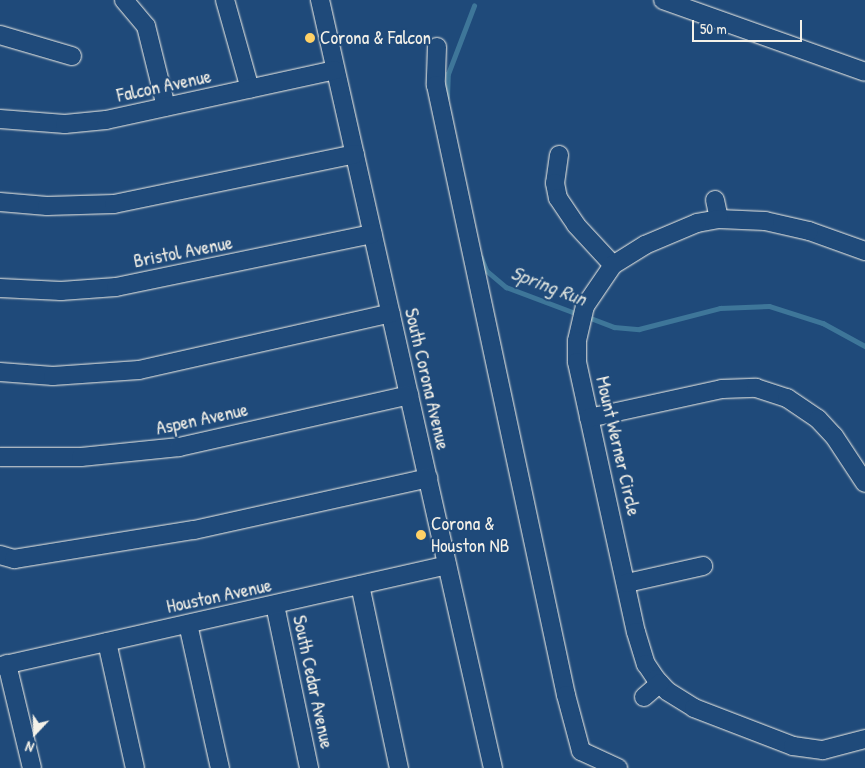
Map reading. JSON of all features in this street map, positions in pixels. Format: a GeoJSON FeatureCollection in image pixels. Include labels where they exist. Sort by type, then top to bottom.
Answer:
{"type":"FeatureCollection","features":[{"type":"Feature","properties":{"kind":"street"},"geometry":{"type":"LineString","coordinates":[[124,0],[146,26],[166,107]]}},
{"type":"Feature","properties":{"kind":"street"},"geometry":{"type":"LineString","coordinates":[[225,0],[250,89]]}},
{"type":"Feature","properties":{"kind":"street","name":"South Corona Avenue"},"geometry":{"type":"LineString","coordinates":[[320,0],[493,768]]}},
{"type":"Feature","properties":{"kind":"street"},"geometry":{"type":"LineString","coordinates":[[663,0],[865,72]]}},
{"type":"Feature","properties":{"kind":"street"},"geometry":{"type":"LineString","coordinates":[[0,35],[72,56]]}},
{"type":"Feature","properties":{"kind":"street"},"geometry":{"type":"LineString","coordinates":[[437,47],[436,85],[566,695],[581,751],[618,768]]}},
{"type":"Feature","properties":{"kind":"street","name":"Falcon Avenue"},"geometry":{"type":"LineString","coordinates":[[0,119],[45,124],[84,123],[335,70]]}},
{"type":"Feature","properties":{"kind":"street"},"geometry":{"type":"LineString","coordinates":[[0,202],[47,206],[114,204],[355,154]]}},
{"type":"Feature","properties":{"kind":"street"},"geometry":{"type":"LineString","coordinates":[[560,155],[555,183],[558,198],[576,225],[613,264]]}},
{"type":"Feature","properties":{"kind":"street"},"geometry":{"type":"LineString","coordinates":[[715,200],[719,219]]}},
{"type":"Feature","properties":{"kind":"street","name":"Mount Werner Circle"},"geometry":{"type":"LineString","coordinates":[[865,251],[788,225],[719,219],[675,232],[613,264],[585,306],[579,324],[577,362],[641,650],[660,683],[694,708],[792,746],[849,754],[865,739]]}},
{"type":"Feature","properties":{"kind":"street","name":"Bristol Avenue"},"geometry":{"type":"LineString","coordinates":[[0,288],[61,291],[116,287],[373,234]]}},
{"type":"Feature","properties":{"kind":"street"},"geometry":{"type":"LineString","coordinates":[[0,372],[53,376],[139,370],[391,313]]}},
{"type":"Feature","properties":{"kind":"street"},"geometry":{"type":"LineString","coordinates":[[589,418],[722,389],[764,390],[787,398],[818,419],[834,436],[865,483]]}},
{"type":"Feature","properties":{"kind":"street","name":"Aspen Avenue"},"geometry":{"type":"LineString","coordinates":[[0,457],[81,458],[161,450],[409,395]]}},
{"type":"Feature","properties":{"kind":"street"},"geometry":{"type":"LineString","coordinates":[[0,555],[14,559],[194,530],[428,478]]}},
{"type":"Feature","properties":{"kind":"street","name":"Houston Avenue"},"geometry":{"type":"LineString","coordinates":[[4,665],[447,565]]}},
{"type":"Feature","properties":{"kind":"street"},"geometry":{"type":"LineString","coordinates":[[627,583],[703,566]]}},
{"type":"Feature","properties":{"kind":"street"},"geometry":{"type":"LineString","coordinates":[[360,585],[399,768]]}},
{"type":"Feature","properties":{"kind":"street","name":"South Cedar Avenue"},"geometry":{"type":"LineString","coordinates":[[275,605],[309,768]]}},
{"type":"Feature","properties":{"kind":"street"},"geometry":{"type":"LineString","coordinates":[[188,624],[220,768]]}},
{"type":"Feature","properties":{"kind":"street"},"geometry":{"type":"LineString","coordinates":[[107,642],[135,768]]}},
{"type":"Feature","properties":{"kind":"street"},"geometry":{"type":"LineString","coordinates":[[4,665],[32,768]]}},
{"type":"Feature","properties":{"kind":"street"},"geometry":{"type":"LineString","coordinates":[[644,697],[660,683]]}},
{"type":"Feature","properties":{"kind":"waterway","name":"Spring Run"},"geometry":{"type":"LineString","coordinates":[[447,98],[448,74],[474,6]]}},
{"type":"Feature","properties":{"kind":"waterway","name":"Spring Run"},"geometry":{"type":"LineString","coordinates":[[481,257],[487,271],[506,287],[578,314]]}},
{"type":"Feature","properties":{"kind":"waterway","name":"Spring Run"},"geometry":{"type":"LineString","coordinates":[[588,317],[614,327],[639,329],[720,308],[769,306],[823,323],[865,346]]}},
{"type":"Feature","properties":{"kind":"place","name":"Corona & Falcon"},"geometry":{"type":"Point","coordinates":[310,38]}},
{"type":"Feature","properties":{"kind":"place","name":"Corona & Houston NB"},"geometry":{"type":"Point","coordinates":[421,535]}}]}
